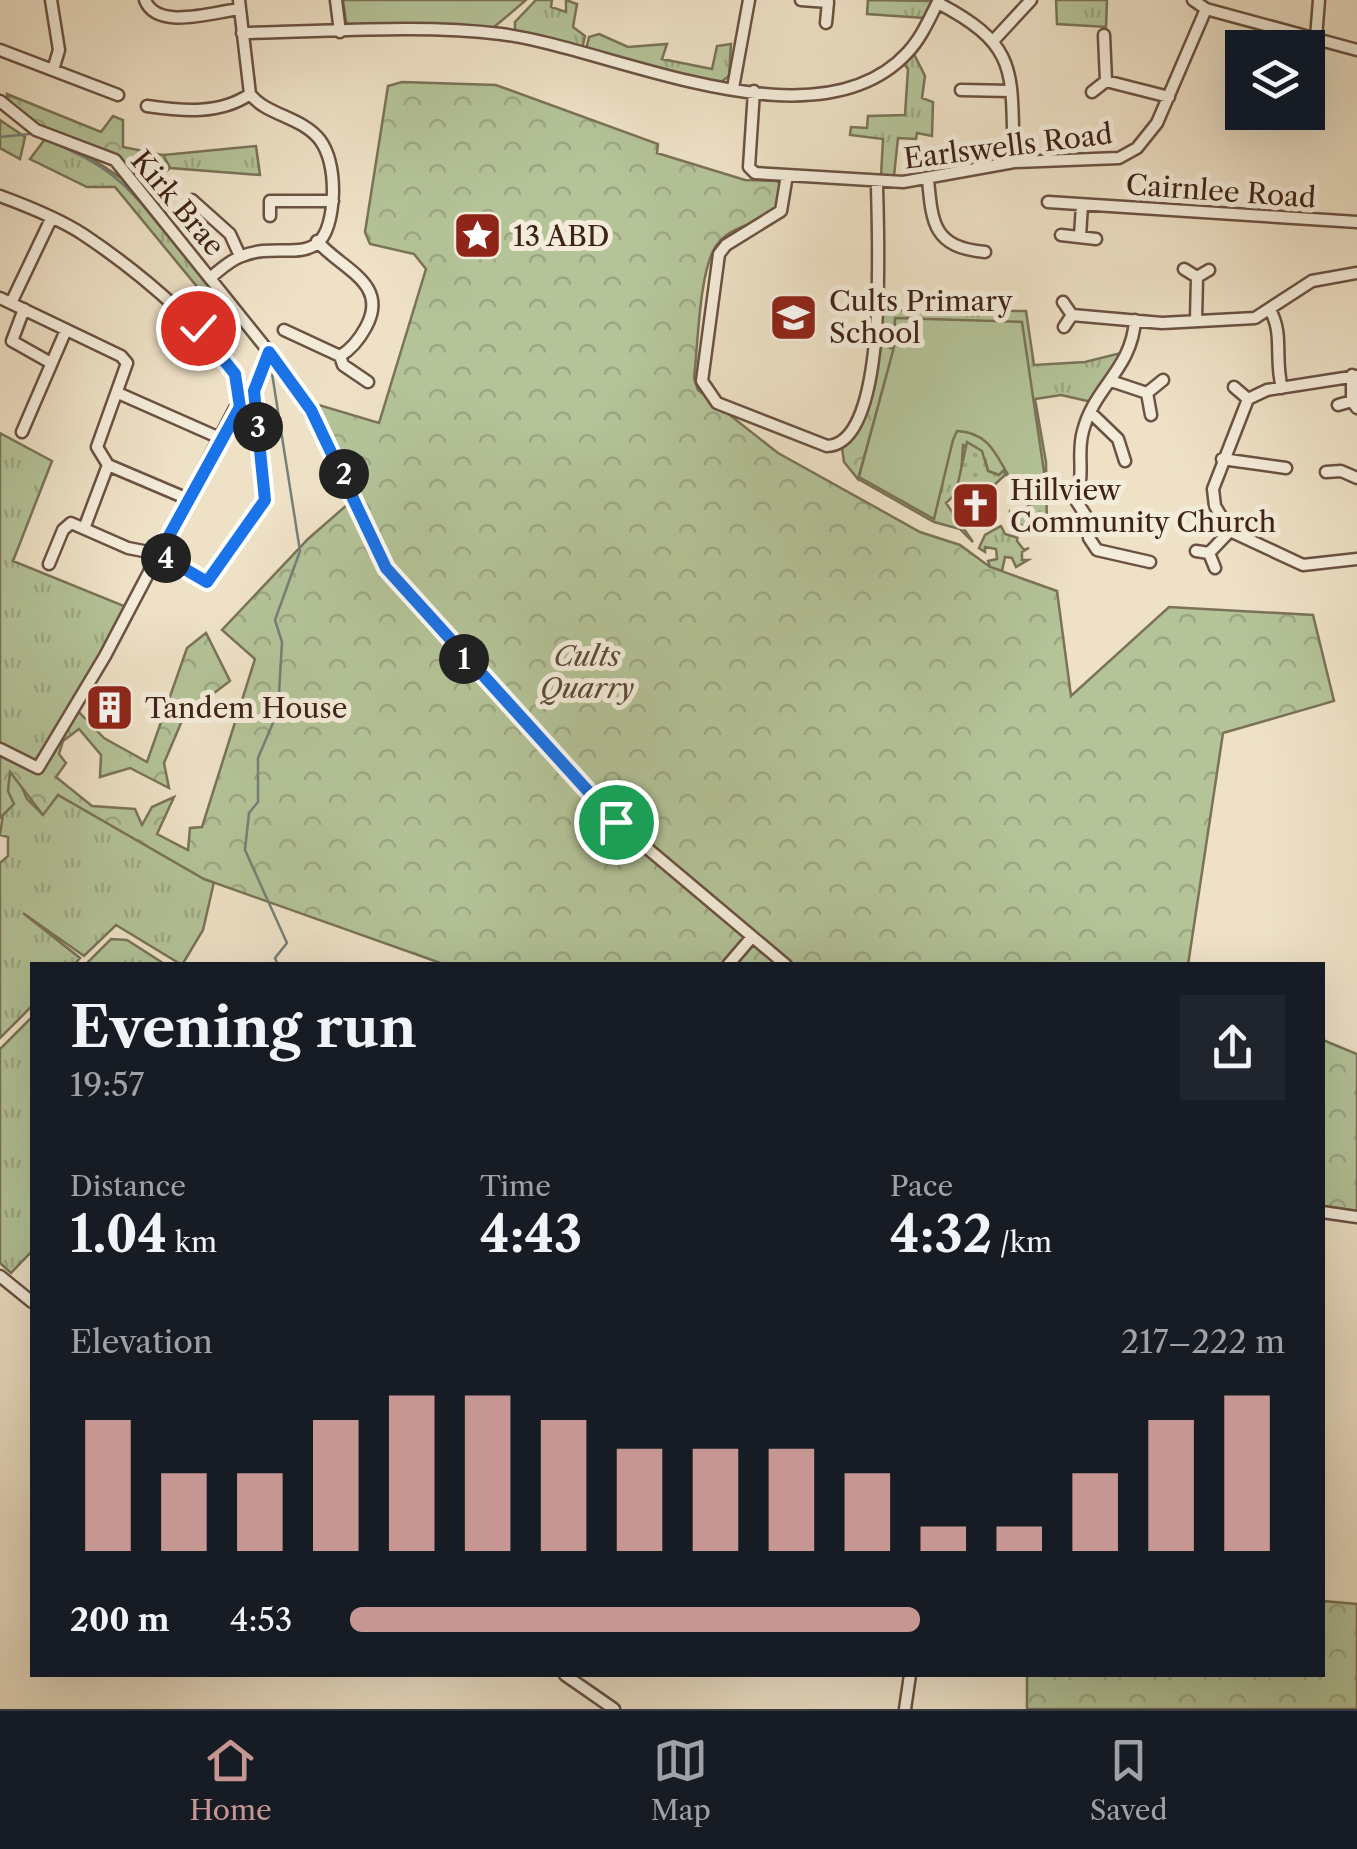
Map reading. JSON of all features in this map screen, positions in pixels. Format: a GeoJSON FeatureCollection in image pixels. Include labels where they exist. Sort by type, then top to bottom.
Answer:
{"type":"FeatureCollection","features":[{"type":"Feature","properties":{"kind":"street"},"geometry":{"type":"LineString","coordinates":[[51,0],[59,50],[54,70]]}},
{"type":"Feature","properties":{"kind":"street"},"geometry":{"type":"LineString","coordinates":[[145,0],[149,10],[164,18],[240,4],[250,94]]}},
{"type":"Feature","properties":{"kind":"street"},"geometry":{"type":"LineString","coordinates":[[336,0],[340,32]]}},
{"type":"Feature","properties":{"kind":"street"},"geometry":{"type":"LineString","coordinates":[[733,88],[750,0]]}},
{"type":"Feature","properties":{"kind":"street"},"geometry":{"type":"LineString","coordinates":[[801,0],[828,2],[826,23]]}},
{"type":"Feature","properties":{"kind":"street"},"geometry":{"type":"LineString","coordinates":[[994,40],[1032,0]]}},
{"type":"Feature","properties":{"kind":"street"},"geometry":{"type":"LineString","coordinates":[[1194,0],[1206,9],[1286,30]]}},
{"type":"Feature","properties":{"kind":"street"},"geometry":{"type":"LineString","coordinates":[[1316,30],[1318,0]]}},
{"type":"Feature","properties":{"kind":"street"},"geometry":{"type":"LineString","coordinates":[[242,33],[504,34],[681,81],[804,95],[855,88],[907,54],[939,1],[994,40],[1004,53],[1011,90],[1014,162]]}},
{"type":"Feature","properties":{"kind":"street","name":"Earlswells Road"},"geometry":{"type":"LineString","coordinates":[[786,176],[928,180],[1014,162],[1129,154],[1151,133],[1206,9]]}},
{"type":"Feature","properties":{"kind":"street"},"geometry":{"type":"LineString","coordinates":[[1104,35],[1106,81]]}},
{"type":"Feature","properties":{"kind":"street"},"geometry":{"type":"LineString","coordinates":[[1325,41],[1357,50]]}},
{"type":"Feature","properties":{"kind":"street"},"geometry":{"type":"LineString","coordinates":[[0,50],[118,95]]}},
{"type":"Feature","properties":{"kind":"street"},"geometry":{"type":"LineString","coordinates":[[1106,81],[1169,97]]}},
{"type":"Feature","properties":{"kind":"street"},"geometry":{"type":"LineString","coordinates":[[1092,92],[1106,81]]}},
{"type":"Feature","properties":{"kind":"street"},"geometry":{"type":"LineString","coordinates":[[961,90],[1011,90]]}},
{"type":"Feature","properties":{"kind":"street"},"geometry":{"type":"LineString","coordinates":[[754,91],[750,166],[755,172],[786,176],[781,211],[726,245],[719,254],[702,381],[717,403],[827,446],[836,446],[851,434],[877,351],[877,181]]}},
{"type":"Feature","properties":{"kind":"street"},"geometry":{"type":"LineString","coordinates":[[147,106],[213,109],[234,105],[250,94]]}},
{"type":"Feature","properties":{"kind":"street"},"geometry":{"type":"LineString","coordinates":[[210,278],[240,256],[296,252],[316,242],[330,223],[331,168],[320,141],[295,119],[250,94]]}},
{"type":"Feature","properties":{"kind":"street","name":"Kirk Brae"},"geometry":{"type":"LineString","coordinates":[[0,102],[36,130],[115,160],[311,410],[348,481],[374,549],[411,598],[616,822],[782,962]]}},
{"type":"Feature","properties":{"kind":"street"},"geometry":{"type":"LineString","coordinates":[[928,180],[937,230],[956,246],[985,252]]}},
{"type":"Feature","properties":{"kind":"street"},"geometry":{"type":"LineString","coordinates":[[0,196],[84,235],[191,321],[231,367],[239,385],[240,407],[38,768],[0,749]]}},
{"type":"Feature","properties":{"kind":"street"},"geometry":{"type":"LineString","coordinates":[[192,200],[230,234],[240,256]]}},
{"type":"Feature","properties":{"kind":"street"},"geometry":{"type":"LineString","coordinates":[[270,216],[270,201],[333,201]]}},
{"type":"Feature","properties":{"kind":"street","name":"Cairnlee Road"},"geometry":{"type":"LineString","coordinates":[[1048,202],[1357,222]]}},
{"type":"Feature","properties":{"kind":"street"},"geometry":{"type":"LineString","coordinates":[[1080,236],[1082,205]]}},
{"type":"Feature","properties":{"kind":"street"},"geometry":{"type":"LineString","coordinates":[[51,220],[6,301],[125,359],[127,368],[97,447],[108,465],[188,500]]}},
{"type":"Feature","properties":{"kind":"street"},"geometry":{"type":"LineString","coordinates":[[1061,235],[1096,239]]}},
{"type":"Feature","properties":{"kind":"street"},"geometry":{"type":"LineString","coordinates":[[316,242],[362,278],[372,295],[369,320],[350,350],[340,356]]}},
{"type":"Feature","properties":{"kind":"street"},"geometry":{"type":"LineString","coordinates":[[1184,269],[1197,277]]}},
{"type":"Feature","properties":{"kind":"street"},"geometry":{"type":"LineString","coordinates":[[1197,277],[1208,270]]}},
{"type":"Feature","properties":{"kind":"street"},"geometry":{"type":"LineString","coordinates":[[1062,302],[1072,315],[1135,320],[1255,318],[1312,280],[1357,273]]}},
{"type":"Feature","properties":{"kind":"street"},"geometry":{"type":"LineString","coordinates":[[150,287],[158,276]]}},
{"type":"Feature","properties":{"kind":"street"},"geometry":{"type":"LineString","coordinates":[[1196,320],[1197,277]]}},
{"type":"Feature","properties":{"kind":"street"},"geometry":{"type":"LineString","coordinates":[[24,309],[12,341],[51,362]]}},
{"type":"Feature","properties":{"kind":"street"},"geometry":{"type":"LineString","coordinates":[[1270,310],[1280,332],[1275,362],[1282,388]]}},
{"type":"Feature","properties":{"kind":"street"},"geometry":{"type":"LineString","coordinates":[[1064,327],[1072,315]]}},
{"type":"Feature","properties":{"kind":"street"},"geometry":{"type":"LineString","coordinates":[[1135,320],[1132,350],[1082,436],[1084,472],[1076,505],[1088,519],[1090,538],[1097,550],[1150,562]]}},
{"type":"Feature","properties":{"kind":"street"},"geometry":{"type":"LineString","coordinates":[[22,432],[66,330]]}},
{"type":"Feature","properties":{"kind":"street"},"geometry":{"type":"LineString","coordinates":[[287,336],[340,356]]}},
{"type":"Feature","properties":{"kind":"street"},"geometry":{"type":"LineString","coordinates":[[49,564],[63,530],[71,523],[128,548],[159,554],[207,582],[252,524],[265,500],[254,391],[269,352]]}},
{"type":"Feature","properties":{"kind":"street"},"geometry":{"type":"LineString","coordinates":[[340,356],[343,365],[368,382]]}},
{"type":"Feature","properties":{"kind":"street"},"geometry":{"type":"LineString","coordinates":[[1338,405],[1354,404],[1355,375],[1282,388],[1248,400],[1222,459],[1213,489],[1214,506],[1230,531],[1303,565],[1357,558]]}},
{"type":"Feature","properties":{"kind":"street"},"geometry":{"type":"LineString","coordinates":[[1146,394],[1163,380]]}},
{"type":"Feature","properties":{"kind":"street"},"geometry":{"type":"LineString","coordinates":[[1111,381],[1146,394]]}},
{"type":"Feature","properties":{"kind":"street"},"geometry":{"type":"LineString","coordinates":[[1234,387],[1248,400]]}},
{"type":"Feature","properties":{"kind":"street"},"geometry":{"type":"LineString","coordinates":[[118,393],[222,439]]}},
{"type":"Feature","properties":{"kind":"street"},"geometry":{"type":"LineString","coordinates":[[1146,394],[1152,416]]}},
{"type":"Feature","properties":{"kind":"street"},"geometry":{"type":"LineString","coordinates":[[1092,413],[1118,439],[1125,461]]}},
{"type":"Feature","properties":{"kind":"street"},"geometry":{"type":"LineString","coordinates":[[1222,459],[1286,468]]}},
{"type":"Feature","properties":{"kind":"street"},"geometry":{"type":"LineString","coordinates":[[85,526],[108,465]]}},
{"type":"Feature","properties":{"kind":"street"},"geometry":{"type":"LineString","coordinates":[[1326,472],[1341,471],[1357,478]]}},
{"type":"Feature","properties":{"kind":"street"},"geometry":{"type":"LineString","coordinates":[[1209,553],[1230,531]]}},
{"type":"Feature","properties":{"kind":"street"},"geometry":{"type":"LineString","coordinates":[[1135,559],[1138,546]]}},
{"type":"Feature","properties":{"kind":"street"},"geometry":{"type":"LineString","coordinates":[[1196,551],[1209,553]]}},
{"type":"Feature","properties":{"kind":"street"},"geometry":{"type":"LineString","coordinates":[[1209,553],[1215,568]]}},
{"type":"Feature","properties":{"kind":"street"},"geometry":{"type":"LineString","coordinates":[[731,962],[752,937]]}},
{"type":"Feature","properties":{"kind":"street"},"geometry":{"type":"LineString","coordinates":[[1325,1213],[1357,1218]]}},
{"type":"Feature","properties":{"kind":"street"},"geometry":{"type":"LineString","coordinates":[[0,1276],[30,1300]]}},
{"type":"Feature","properties":{"kind":"street"},"geometry":{"type":"LineString","coordinates":[[568,1677],[614,1709]]}},
{"type":"Feature","properties":{"kind":"street"},"geometry":{"type":"LineString","coordinates":[[905,1709],[910,1677]]}},
{"type":"Feature","properties":{"kind":"green space"},"geometry":{"type":"Polygon","coordinates":[[[343,0],[526,0],[493,28],[352,26],[346,22],[343,0]]]}},
{"type":"Feature","properties":{"kind":"green space"},"geometry":{"type":"Polygon","coordinates":[[[536,0],[552,0],[551,7],[566,12],[566,0],[577,4],[573,27],[585,36],[582,49],[515,31],[515,22],[536,0]]]}},
{"type":"Feature","properties":{"kind":"green space"},"geometry":{"type":"Polygon","coordinates":[[[868,0],[932,1],[924,18],[867,14],[868,0]]]}},
{"type":"Feature","properties":{"kind":"green space"},"geometry":{"type":"Polygon","coordinates":[[[1056,0],[1107,0],[1106,27],[1057,24],[1056,0]]]}},
{"type":"Feature","properties":{"kind":"green space"},"geometry":{"type":"Polygon","coordinates":[[[599,34],[628,47],[667,44],[662,59],[712,69],[717,46],[731,44],[729,76],[721,82],[691,79],[586,50],[589,37],[599,34]]]}},
{"type":"Feature","properties":{"kind":"green space"},"geometry":{"type":"Polygon","coordinates":[[[914,54],[925,76],[922,98],[933,102],[932,136],[917,133],[916,139],[898,138],[894,176],[881,176],[883,139],[850,135],[851,127],[867,128],[868,116],[905,115],[908,69],[904,64],[914,54]]]}},
{"type":"Feature","properties":{"kind":"green space","name":"Cults Quarry"},"geometry":{"type":"Polygon","coordinates":[[[402,82],[496,85],[658,144],[657,153],[745,180],[777,181],[783,187],[774,210],[724,237],[710,258],[698,329],[694,378],[698,390],[778,453],[920,532],[960,545],[990,567],[1057,591],[1071,696],[1169,607],[1313,615],[1334,701],[1223,733],[1188,962],[438,962],[204,879],[58,795],[43,815],[10,772],[8,791],[14,804],[0,818],[0,753],[41,764],[74,707],[104,738],[147,762],[187,648],[206,633],[230,681],[184,716],[164,763],[169,788],[130,768],[100,777],[101,755],[79,729],[63,741],[59,754],[66,763],[56,777],[92,806],[135,809],[142,825],[152,807],[174,797],[157,834],[188,850],[190,828],[202,827],[255,659],[222,630],[308,539],[348,504],[319,405],[379,423],[426,269],[414,254],[370,244],[365,232],[388,86],[402,82]]]}},
{"type":"Feature","properties":{"kind":"green space"},"geometry":{"type":"Polygon","coordinates":[[[7,94],[101,132],[113,116],[123,120],[123,147],[163,155],[170,168],[142,192],[115,160],[59,138],[9,109],[7,94]]]}},
{"type":"Feature","properties":{"kind":"green space"},"geometry":{"type":"Polygon","coordinates":[[[0,120],[25,137],[20,159],[0,148],[0,120]]]}},
{"type":"Feature","properties":{"kind":"green space"},"geometry":{"type":"Polygon","coordinates":[[[45,139],[91,158],[121,178],[229,311],[222,317],[115,187],[87,187],[30,159],[45,139]]]}},
{"type":"Feature","properties":{"kind":"green space"},"geometry":{"type":"Polygon","coordinates":[[[256,146],[260,175],[170,168],[163,155],[256,146]]]}},
{"type":"Feature","properties":{"kind":"green space"},"geometry":{"type":"Polygon","coordinates":[[[880,310],[1026,311],[1034,365],[1085,362],[1125,352],[1092,402],[1061,395],[1035,399],[1046,462],[1047,533],[1029,533],[1015,519],[1010,523],[1010,512],[1016,517],[1032,503],[1027,498],[1030,494],[1018,490],[1004,471],[999,475],[988,471],[985,459],[963,445],[960,490],[946,503],[973,542],[960,529],[934,522],[858,479],[894,347],[895,330],[880,326],[880,310]]]}},
{"type":"Feature","properties":{"kind":"green space"},"geometry":{"type":"Polygon","coordinates":[[[895,318],[1022,322],[1047,492],[1025,495],[991,447],[982,439],[957,431],[934,519],[859,477],[894,347],[895,318]]]}},
{"type":"Feature","properties":{"kind":"green space"},"geometry":{"type":"Polygon","coordinates":[[[880,345],[894,349],[858,479],[844,462],[842,448],[859,427],[880,345]]]}},
{"type":"Feature","properties":{"kind":"green space"},"geometry":{"type":"Polygon","coordinates":[[[0,433],[52,461],[13,561],[129,608],[41,764],[0,743],[0,433]]]}},
{"type":"Feature","properties":{"kind":"green space"},"geometry":{"type":"Polygon","coordinates":[[[967,442],[982,451],[988,471],[999,475],[1004,470],[1005,475],[974,504],[958,483],[967,442]]]}},
{"type":"Feature","properties":{"kind":"green space"},"geometry":{"type":"Polygon","coordinates":[[[1001,526],[1005,534],[1015,537],[1018,532],[1017,541],[1024,550],[1029,548],[1022,552],[1022,560],[1028,560],[1016,567],[1012,558],[1005,557],[1002,571],[990,567],[988,561],[997,559],[996,549],[985,547],[985,552],[979,548],[985,535],[1001,526]]]}},
{"type":"Feature","properties":{"kind":"green space"},"geometry":{"type":"Polygon","coordinates":[[[9,772],[17,776],[27,799],[42,814],[58,795],[214,882],[203,930],[184,962],[177,962],[116,925],[84,956],[23,913],[80,958],[77,962],[30,962],[30,1008],[0,1038],[0,863],[8,856],[8,837],[0,835],[9,772]]]}},
{"type":"Feature","properties":{"kind":"green space"},"geometry":{"type":"Polygon","coordinates":[[[111,939],[127,940],[161,962],[88,962],[111,939]]]}},
{"type":"Feature","properties":{"kind":"green space"},"geometry":{"type":"Polygon","coordinates":[[[30,1019],[30,1253],[11,1273],[0,1263],[0,1049],[30,1019]]]}},
{"type":"Feature","properties":{"kind":"green space"},"geometry":{"type":"Polygon","coordinates":[[[1325,1041],[1357,1054],[1357,1211],[1325,1206],[1325,1041]]]}},
{"type":"Feature","properties":{"kind":"green space"},"geometry":{"type":"Polygon","coordinates":[[[1325,1601],[1357,1604],[1357,1709],[1027,1709],[1027,1677],[1325,1677],[1325,1601]]]}},
{"type":"Feature","properties":{"kind":"waterway"},"geometry":{"type":"LineString","coordinates":[[0,137],[30,134]]}},
{"type":"Feature","properties":{"kind":"waterway"},"geometry":{"type":"LineString","coordinates":[[41,138],[89,160],[122,183],[182,253]]}},
{"type":"Feature","properties":{"kind":"waterway"},"geometry":{"type":"LineString","coordinates":[[193,267],[261,351]]}},
{"type":"Feature","properties":{"kind":"waterway"},"geometry":{"type":"LineString","coordinates":[[271,367],[300,551],[275,620],[282,642],[278,711],[258,758],[258,802],[249,813],[245,850],[287,943],[275,958],[277,962]]}},
{"type":"Feature","properties":{"kind":"place","name":"13 ABD"},"geometry":{"type":"Point","coordinates":[478,236]}},
{"type":"Feature","properties":{"kind":"place","name":"Cults Primary School"},"geometry":{"type":"Point","coordinates":[794,317]}},
{"type":"Feature","properties":{"kind":"place","name":"Hillview Community Church"},"geometry":{"type":"Point","coordinates":[975,506]}},
{"type":"Feature","properties":{"kind":"place","name":"Tandem House"},"geometry":{"type":"Point","coordinates":[110,708]}},
{"type":"Feature","properties":{"kind":"route"},"geometry":{"type":"LineString","coordinates":[[198,328],[235,374],[240,407],[159,554],[207,582],[252,524],[265,500],[254,391],[269,352],[311,410],[386,568],[566,772],[616,822]]}}]}
